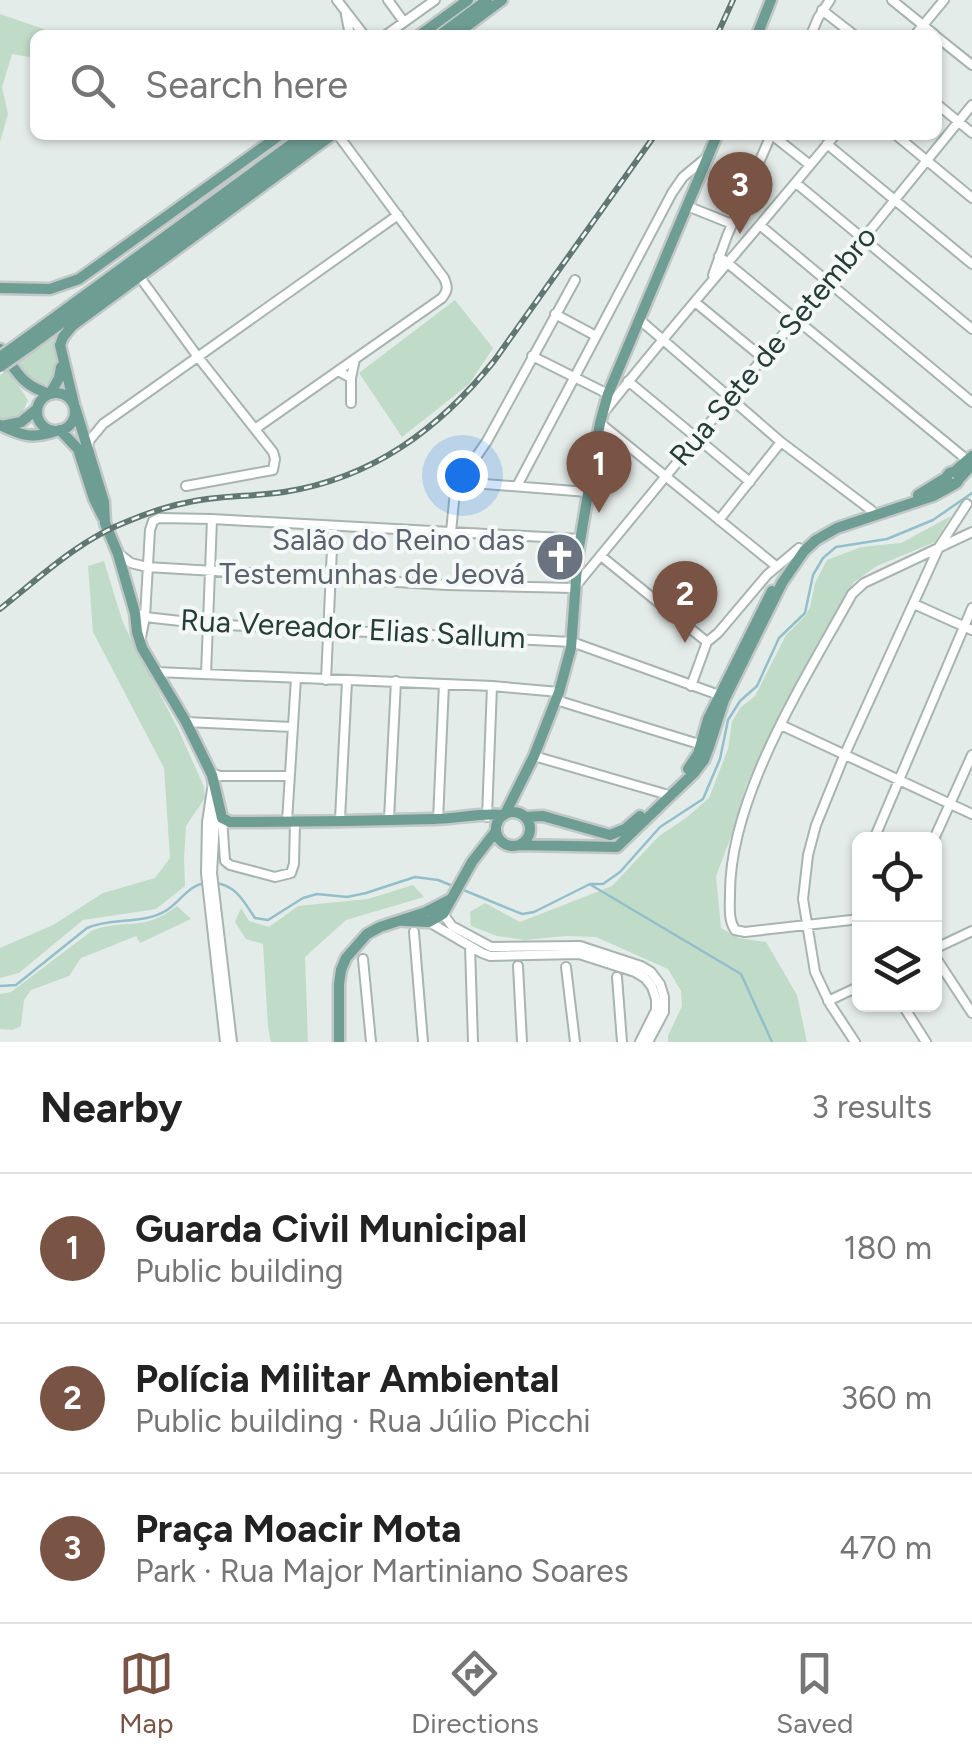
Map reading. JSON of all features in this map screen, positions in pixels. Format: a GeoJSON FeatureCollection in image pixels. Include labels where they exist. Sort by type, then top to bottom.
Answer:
{"type":"FeatureCollection","features":[{"type":"Feature","properties":{"kind":"main road"},"geometry":{"type":"LineString","coordinates":[[427,30],[468,0]]}},
{"type":"Feature","properties":{"kind":"main road"},"geometry":{"type":"LineString","coordinates":[[447,30],[487,0]]}},
{"type":"Feature","properties":{"kind":"main road"},"geometry":{"type":"LineString","coordinates":[[462,30],[502,0]]}},
{"type":"Feature","properties":{"kind":"main road"},"geometry":{"type":"LineString","coordinates":[[759,30],[771,0]]}},
{"type":"Feature","properties":{"kind":"main road"},"geometry":{"type":"LineString","coordinates":[[3,291],[50,289],[80,279],[273,140]]}},
{"type":"Feature","properties":{"kind":"main road"},"geometry":{"type":"LineString","coordinates":[[0,367],[297,140]]}},
{"type":"Feature","properties":{"kind":"main road"},"geometry":{"type":"LineString","coordinates":[[0,354],[27,343],[311,140]]}},
{"type":"Feature","properties":{"kind":"main road"},"geometry":{"type":"LineString","coordinates":[[105,523],[104,502],[60,345],[72,326],[328,140]]}},
{"type":"Feature","properties":{"kind":"main road"},"geometry":{"type":"LineString","coordinates":[[340,1042],[339,984],[346,958],[367,934],[380,927],[441,908],[496,829],[534,756],[558,696],[572,642],[580,540],[608,394],[715,140]]}},
{"type":"Feature","properties":{"kind":"main road"},"geometry":{"type":"LineString","coordinates":[[0,354],[32,388],[63,394],[76,409]]}},
{"type":"Feature","properties":{"kind":"main road"},"geometry":{"type":"LineString","coordinates":[[0,354],[38,408]]}},
{"type":"Feature","properties":{"kind":"main road"},"geometry":{"type":"LineString","coordinates":[[62,361],[59,378],[50,394],[42,398],[38,416],[43,426],[59,431],[80,453],[138,613],[140,641],[186,722],[212,776],[221,815],[230,822],[438,820],[505,814],[544,816],[610,835],[626,828],[692,766],[708,719],[762,606],[799,548],[836,523],[956,481]]}},
{"type":"Feature","properties":{"kind":"main road"},"geometry":{"type":"LineString","coordinates":[[1,425],[21,422],[38,408]]}},
{"type":"Feature","properties":{"kind":"main road"},"geometry":{"type":"LineString","coordinates":[[1,425],[39,437],[72,422],[76,409]]}},
{"type":"Feature","properties":{"kind":"main road"},"geometry":{"type":"LineString","coordinates":[[472,862],[500,846],[617,847],[704,760],[724,700],[782,582],[804,552],[837,528],[934,496],[956,481],[970,460]]}},
{"type":"Feature","properties":{"kind":"main road"},"geometry":{"type":"LineString","coordinates":[[577,563],[596,560]]}},
{"type":"Feature","properties":{"kind":"main road"},"geometry":{"type":"LineString","coordinates":[[486,814],[499,840],[513,845],[528,839],[529,822],[522,815],[517,788]]}},
{"type":"Feature","properties":{"kind":"main road"},"geometry":{"type":"LineString","coordinates":[[441,908],[448,913],[452,926]]}},
{"type":"Feature","properties":{"kind":"street"},"geometry":{"type":"LineString","coordinates":[[337,0],[360,30]]}},
{"type":"Feature","properties":{"kind":"street"},"geometry":{"type":"LineString","coordinates":[[388,0],[404,22]]}},
{"type":"Feature","properties":{"kind":"street"},"geometry":{"type":"LineString","coordinates":[[393,30],[435,0]]}},
{"type":"Feature","properties":{"kind":"street"},"geometry":{"type":"LineString","coordinates":[[813,30],[830,0]]}},
{"type":"Feature","properties":{"kind":"street"},"geometry":{"type":"LineString","coordinates":[[892,0],[929,30]]}},
{"type":"Feature","properties":{"kind":"street"},"geometry":{"type":"LineString","coordinates":[[919,30],[944,0]]}},
{"type":"Feature","properties":{"kind":"street"},"geometry":{"type":"LineString","coordinates":[[822,10],[846,30]]}},
{"type":"Feature","properties":{"kind":"street"},"geometry":{"type":"LineString","coordinates":[[345,11],[349,30]]}},
{"type":"Feature","properties":{"kind":"street"},"geometry":{"type":"LineString","coordinates":[[942,41],[972,65]]}},
{"type":"Feature","properties":{"kind":"street","name":"Rua Sete de Setembro"},"geometry":{"type":"LineString","coordinates":[[574,588],[972,105]]}},
{"type":"Feature","properties":{"kind":"street"},"geometry":{"type":"LineString","coordinates":[[942,108],[972,133]]}},
{"type":"Feature","properties":{"kind":"street"},"geometry":{"type":"LineString","coordinates":[[255,429],[447,292],[444,278],[339,140]]}},
{"type":"Feature","properties":{"kind":"street"},"geometry":{"type":"LineString","coordinates":[[769,140],[712,279],[601,419],[776,566]]}},
{"type":"Feature","properties":{"kind":"street"},"geometry":{"type":"LineString","coordinates":[[778,140],[810,165]]}},
{"type":"Feature","properties":{"kind":"street"},"geometry":{"type":"LineString","coordinates":[[723,259],[761,226],[831,140]]}},
{"type":"Feature","properties":{"kind":"street"},"geometry":{"type":"LineString","coordinates":[[902,140],[972,198]]}},
{"type":"Feature","properties":{"kind":"street"},"geometry":{"type":"LineString","coordinates":[[827,144],[972,264]]}},
{"type":"Feature","properties":{"kind":"street"},"geometry":{"type":"LineString","coordinates":[[516,486],[672,193],[683,177],[708,156]]}},
{"type":"Feature","properties":{"kind":"street"},"geometry":{"type":"LineString","coordinates":[[796,183],[972,329]]}},
{"type":"Feature","properties":{"kind":"street"},"geometry":{"type":"LineString","coordinates":[[688,206],[732,224]]}},
{"type":"Feature","properties":{"kind":"street"},"geometry":{"type":"LineString","coordinates":[[88,449],[89,441],[103,424],[398,215]]}},
{"type":"Feature","properties":{"kind":"street"},"geometry":{"type":"LineString","coordinates":[[761,226],[972,402]]}},
{"type":"Feature","properties":{"kind":"street"},"geometry":{"type":"LineString","coordinates":[[723,259],[970,460]]}},
{"type":"Feature","properties":{"kind":"street"},"geometry":{"type":"LineString","coordinates":[[139,276],[276,459],[273,470],[186,486]]}},
{"type":"Feature","properties":{"kind":"street"},"geometry":{"type":"LineString","coordinates":[[450,532],[454,491],[487,441],[575,280]]}},
{"type":"Feature","properties":{"kind":"street"},"geometry":{"type":"LineString","coordinates":[[695,302],[763,358]]}},
{"type":"Feature","properties":{"kind":"street"},"geometry":{"type":"LineString","coordinates":[[556,314],[596,336]]}},
{"type":"Feature","properties":{"kind":"street"},"geometry":{"type":"LineString","coordinates":[[640,320],[781,442],[870,510]]}},
{"type":"Feature","properties":{"kind":"street"},"geometry":{"type":"LineString","coordinates":[[532,356],[608,394]]}},
{"type":"Feature","properties":{"kind":"street"},"geometry":{"type":"LineString","coordinates":[[350,404],[355,359]]}},
{"type":"Feature","properties":{"kind":"street"},"geometry":{"type":"LineString","coordinates":[[338,371],[352,378]]}},
{"type":"Feature","properties":{"kind":"street"},"geometry":{"type":"LineString","coordinates":[[628,381],[750,482]]}},
{"type":"Feature","properties":{"kind":"street"},"geometry":{"type":"LineString","coordinates":[[76,409],[90,424],[103,424]]}},
{"type":"Feature","properties":{"kind":"street"},"geometry":{"type":"LineString","coordinates":[[719,520],[781,442]]}},
{"type":"Feature","properties":{"kind":"street"},"geometry":{"type":"LineString","coordinates":[[856,1042],[828,1002],[815,972],[803,899],[808,854],[844,756],[939,547],[968,503],[956,481]]}},
{"type":"Feature","properties":{"kind":"street"},"geometry":{"type":"LineString","coordinates":[[459,482],[588,492]]}},
{"type":"Feature","properties":{"kind":"street"},"geometry":{"type":"LineString","coordinates":[[138,613],[148,590],[150,530],[159,518],[580,540]]}},
{"type":"Feature","properties":{"kind":"street"},"geometry":{"type":"LineString","coordinates":[[206,674],[212,519]]}},
{"type":"Feature","properties":{"kind":"street"},"geometry":{"type":"LineString","coordinates":[[326,680],[334,526]]}},
{"type":"Feature","properties":{"kind":"street"},"geometry":{"type":"LineString","coordinates":[[852,920],[735,930],[730,922],[730,892],[736,838],[780,725],[852,594],[864,583],[972,532]]}},
{"type":"Feature","properties":{"kind":"street"},"geometry":{"type":"LineString","coordinates":[[692,686],[707,642],[776,566],[799,548]]}},
{"type":"Feature","properties":{"kind":"street"},"geometry":{"type":"LineString","coordinates":[[118,554],[147,567],[574,588]]}},
{"type":"Feature","properties":{"kind":"street"},"geometry":{"type":"LineString","coordinates":[[596,560],[707,642]]}},
{"type":"Feature","properties":{"kind":"street"},"geometry":{"type":"LineString","coordinates":[[914,604],[968,628]]}},
{"type":"Feature","properties":{"kind":"street"},"geometry":{"type":"LineString","coordinates":[[877,832],[968,628],[972,608]]}},
{"type":"Feature","properties":{"kind":"street","name":"Rua Vereador Elias Sallum"},"geometry":{"type":"LineString","coordinates":[[138,613],[208,624],[572,642],[719,694]]}},
{"type":"Feature","properties":{"kind":"street"},"geometry":{"type":"LineString","coordinates":[[156,672],[492,686],[558,696],[702,745]]}},
{"type":"Feature","properties":{"kind":"street"},"geometry":{"type":"LineString","coordinates":[[221,815],[225,861],[275,877],[291,873],[294,864],[290,776],[296,678]]}},
{"type":"Feature","properties":{"kind":"street"},"geometry":{"type":"LineString","coordinates":[[340,819],[347,682]]}},
{"type":"Feature","properties":{"kind":"street"},"geometry":{"type":"LineString","coordinates":[[389,819],[396,682]]}},
{"type":"Feature","properties":{"kind":"street"},"geometry":{"type":"LineString","coordinates":[[438,820],[444,684]]}},
{"type":"Feature","properties":{"kind":"street"},"geometry":{"type":"LineString","coordinates":[[486,814],[492,686]]}},
{"type":"Feature","properties":{"kind":"street"},"geometry":{"type":"LineString","coordinates":[[186,722],[292,727]]}},
{"type":"Feature","properties":{"kind":"street"},"geometry":{"type":"LineString","coordinates":[[780,725],[972,814]]}},
{"type":"Feature","properties":{"kind":"street"},"geometry":{"type":"LineString","coordinates":[[938,832],[972,755]]}},
{"type":"Feature","properties":{"kind":"street"},"geometry":{"type":"LineString","coordinates":[[534,756],[665,794]]}},
{"type":"Feature","properties":{"kind":"street"},"geometry":{"type":"LineString","coordinates":[[229,1042],[210,893],[207,822],[212,776],[290,776]]}},
{"type":"Feature","properties":{"kind":"street"},"geometry":{"type":"LineString","coordinates":[[209,873],[216,796]]}},
{"type":"Feature","properties":{"kind":"street"},"geometry":{"type":"LineString","coordinates":[[441,908],[472,943],[474,1042]]}},
{"type":"Feature","properties":{"kind":"street"},"geometry":{"type":"LineString","coordinates":[[452,926],[490,956],[586,947],[639,964],[651,972],[664,997],[664,1012],[648,1042]]}},
{"type":"Feature","properties":{"kind":"street"},"geometry":{"type":"LineString","coordinates":[[942,948],[972,931]]}},
{"type":"Feature","properties":{"kind":"street"},"geometry":{"type":"LineString","coordinates":[[414,932],[423,1042]]}},
{"type":"Feature","properties":{"kind":"street"},"geometry":{"type":"LineString","coordinates":[[570,950],[645,978],[656,998],[656,1010],[640,1042]]}},
{"type":"Feature","properties":{"kind":"street"},"geometry":{"type":"LineString","coordinates":[[363,959],[372,1042]]}},
{"type":"Feature","properties":{"kind":"street"},"geometry":{"type":"LineString","coordinates":[[942,965],[972,1013]]}},
{"type":"Feature","properties":{"kind":"street"},"geometry":{"type":"LineString","coordinates":[[518,966],[522,1042]]}},
{"type":"Feature","properties":{"kind":"street"},"geometry":{"type":"LineString","coordinates":[[566,967],[575,1042]]}},
{"type":"Feature","properties":{"kind":"street"},"geometry":{"type":"LineString","coordinates":[[618,977],[622,1042]]}},
{"type":"Feature","properties":{"kind":"street"},"geometry":{"type":"LineString","coordinates":[[828,1002],[852,990]]}},
{"type":"Feature","properties":{"kind":"street"},"geometry":{"type":"LineString","coordinates":[[907,1012],[926,1042]]}},
{"type":"Feature","properties":{"kind":"green space"},"geometry":{"type":"Polygon","coordinates":[[[0,14],[46,30],[30,30],[30,57],[12,54],[2,87],[8,114],[0,142],[0,14]]]}},
{"type":"Feature","properties":{"kind":"green space"},"geometry":{"type":"Polygon","coordinates":[[[455,300],[493,348],[469,384],[402,437],[359,373],[455,300]]]}},
{"type":"Feature","properties":{"kind":"green space"},"geometry":{"type":"Polygon","coordinates":[[[63,329],[55,347],[59,366],[53,382],[42,384],[32,380],[16,364],[63,329]]]}},
{"type":"Feature","properties":{"kind":"green space"},"geometry":{"type":"Polygon","coordinates":[[[8,370],[28,400],[22,414],[6,421],[0,418],[0,375],[8,370]]]}},
{"type":"Feature","properties":{"kind":"green space"},"geometry":{"type":"Polygon","coordinates":[[[951,516],[935,542],[877,566],[854,582],[782,708],[746,786],[716,876],[721,928],[739,938],[766,942],[797,995],[807,1042],[668,1042],[682,1006],[681,991],[668,969],[596,937],[525,940],[497,936],[471,926],[470,912],[485,903],[520,922],[612,886],[659,836],[709,798],[728,749],[732,722],[740,708],[755,696],[786,635],[806,615],[815,583],[827,560],[861,547],[901,543],[951,516]]]}},
{"type":"Feature","properties":{"kind":"green space"},"geometry":{"type":"Polygon","coordinates":[[[104,561],[123,623],[204,787],[205,798],[186,826],[185,886],[156,909],[83,920],[19,973],[0,978],[0,948],[53,925],[103,893],[155,878],[170,858],[164,768],[93,632],[88,566],[104,561]]]}},
{"type":"Feature","properties":{"kind":"green space"},"geometry":{"type":"Polygon","coordinates":[[[413,885],[424,897],[346,920],[305,957],[308,1042],[271,1042],[263,944],[246,939],[235,922],[241,908],[249,921],[269,927],[298,906],[368,899],[413,885]]]}},
{"type":"Feature","properties":{"kind":"green space"},"geometry":{"type":"Polygon","coordinates":[[[177,906],[191,919],[140,943],[136,936],[81,958],[69,976],[31,990],[24,1000],[21,1026],[0,1029],[0,994],[11,992],[93,930],[144,922],[177,906]]]}},
{"type":"Feature","properties":{"kind":"waterway"},"geometry":{"type":"LineString","coordinates":[[461,889],[522,914],[534,912],[590,884],[603,884],[620,872],[660,827],[703,799],[720,759],[728,720],[740,701],[757,686],[779,638],[805,613],[813,575],[823,558],[836,547],[887,539],[933,520],[972,493]]}},
{"type":"Feature","properties":{"kind":"waterway"},"geometry":{"type":"LineString","coordinates":[[215,883],[234,891],[255,918],[268,920],[303,898],[317,894],[347,897],[415,877],[453,886]]}},
{"type":"Feature","properties":{"kind":"waterway"},"geometry":{"type":"LineString","coordinates":[[0,986],[16,985],[87,928],[158,915],[195,886],[207,883]]}},
{"type":"Feature","properties":{"kind":"waterway"},"geometry":{"type":"LineString","coordinates":[[591,885],[741,974],[772,1042]]}},
{"type":"Feature","properties":{"kind":"railway"},"geometry":{"type":"LineString","coordinates":[[719,30],[733,0]]}},
{"type":"Feature","properties":{"kind":"railway"},"geometry":{"type":"LineString","coordinates":[[0,609],[76,549],[126,522],[197,500],[316,485],[347,475],[402,447],[450,408],[494,361],[651,140]]}},
{"type":"Feature","properties":{"kind":"place","name":"Praça Moacir Mota"},"geometry":{"type":"Point","coordinates":[740,234]}},
{"type":"Feature","properties":{"kind":"place","name":"Guarda Civil Municipal"},"geometry":{"type":"Point","coordinates":[599,513]}},
{"type":"Feature","properties":{"kind":"place","name":"Salão do Reino das Testemunhas de Jeová"},"geometry":{"type":"Point","coordinates":[560,557]}},
{"type":"Feature","properties":{"kind":"place","name":"Polícia Militar Ambiental"},"geometry":{"type":"Point","coordinates":[685,643]}}]}
